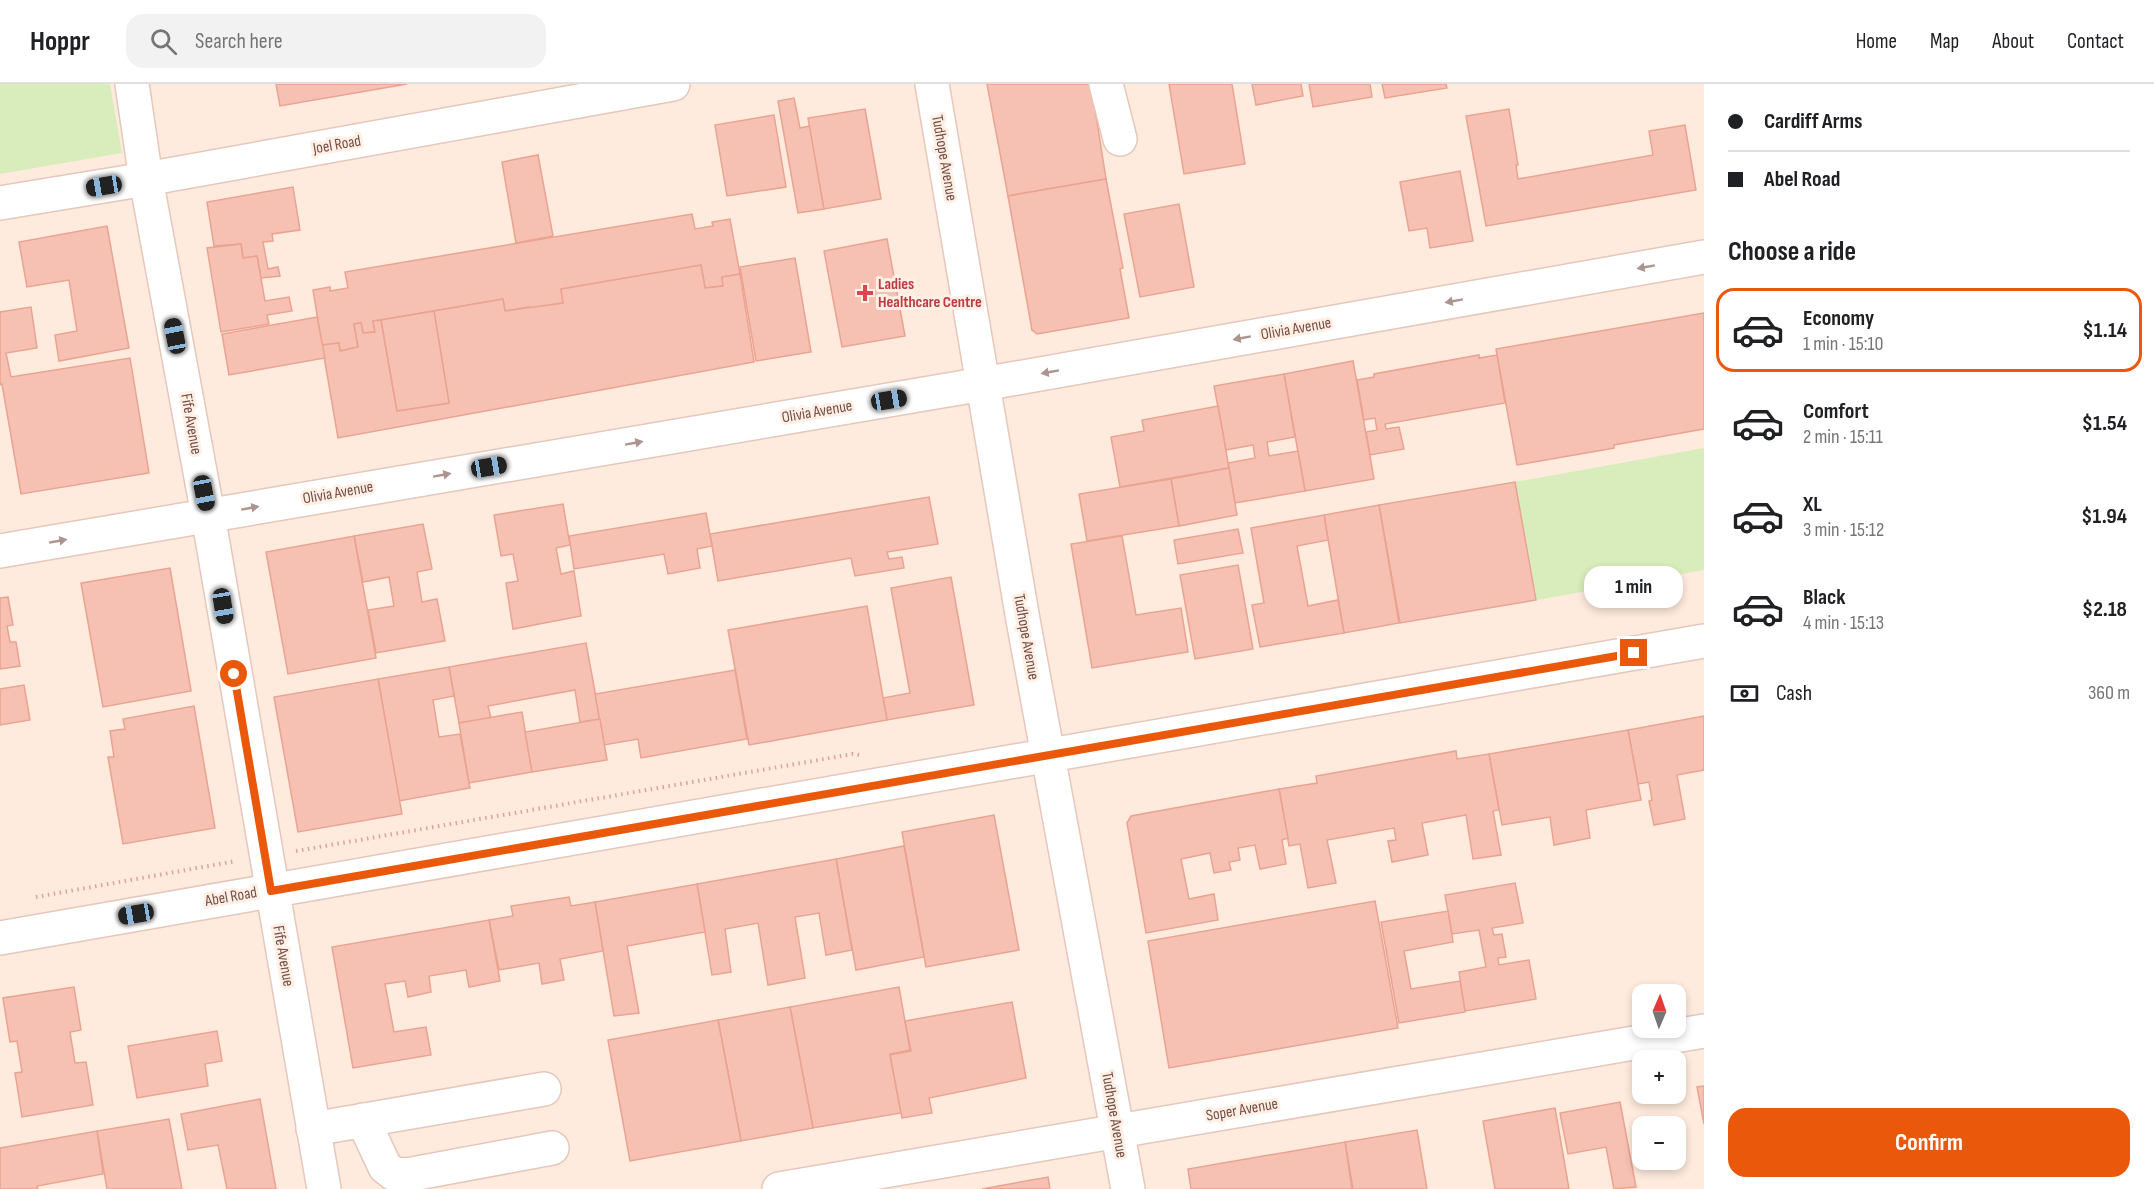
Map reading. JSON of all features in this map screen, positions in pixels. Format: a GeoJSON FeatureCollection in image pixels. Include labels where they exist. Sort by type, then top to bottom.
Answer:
{"type":"FeatureCollection","features":[{"type":"Feature","properties":{"kind":"street","name":"Fife Avenue"},"geometry":{"type":"LineString","coordinates":[[132,84],[146,179],[208,515],[324,1189]]}},
{"type":"Feature","properties":{"kind":"street","name":"Joel Road"},"geometry":{"type":"LineString","coordinates":[[0,203],[673,84]]}},
{"type":"Feature","properties":{"kind":"street","name":"Tudhope Avenue"},"geometry":{"type":"LineString","coordinates":[[932,84],[1048,754],[1128,1189]]}},
{"type":"Feature","properties":{"kind":"street"},"geometry":{"type":"LineString","coordinates":[[1106,84],[1120,139]]}},
{"type":"Feature","properties":{"kind":"street","name":"Olivia Avenue"},"geometry":{"type":"LineString","coordinates":[[0,552],[983,384],[1704,256]]}},
{"type":"Feature","properties":{"kind":"street","name":"Abel Road"},"geometry":{"type":"LineString","coordinates":[[0,938],[1704,641]]}},
{"type":"Feature","properties":{"kind":"street","name":"Soper Avenue"},"geometry":{"type":"LineString","coordinates":[[779,1189],[1704,1031]]}},
{"type":"Feature","properties":{"kind":"street"},"geometry":{"type":"LineString","coordinates":[[313,1129],[544,1089]]}},
{"type":"Feature","properties":{"kind":"street"},"geometry":{"type":"LineString","coordinates":[[363,1120],[385,1167],[394,1174],[406,1174],[552,1148]]}},
{"type":"Feature","properties":{"kind":"green space"},"geometry":{"type":"Polygon","coordinates":[[[0,84],[110,84],[122,153],[0,174],[0,84]]]}},
{"type":"Feature","properties":{"kind":"green space"},"geometry":{"type":"Polygon","coordinates":[[[1704,448],[1704,570],[1537,600],[1515,482],[1704,448]]]}},
{"type":"Feature","properties":{"kind":"building"},"geometry":{"type":"Polygon","coordinates":[[[276,84],[407,84],[280,106],[276,84]]]}},
{"type":"Feature","properties":{"kind":"building"},"geometry":{"type":"Polygon","coordinates":[[[987,84],[1091,84],[1106,179],[1008,196],[987,84]]]}},
{"type":"Feature","properties":{"kind":"building"},"geometry":{"type":"Polygon","coordinates":[[[1169,84],[1232,84],[1245,164],[1184,174],[1169,84]]]}},
{"type":"Feature","properties":{"kind":"building"},"geometry":{"type":"Polygon","coordinates":[[[1252,84],[1301,84],[1303,96],[1256,105],[1252,84]]]}},
{"type":"Feature","properties":{"kind":"building"},"geometry":{"type":"Polygon","coordinates":[[[1309,84],[1370,84],[1372,97],[1313,107],[1309,84]]]}},
{"type":"Feature","properties":{"kind":"building"},"geometry":{"type":"Polygon","coordinates":[[[1382,84],[1446,84],[1447,88],[1385,98],[1382,84]]]}},
{"type":"Feature","properties":{"kind":"building"},"geometry":{"type":"Polygon","coordinates":[[[794,98],[800,128],[810,126],[824,209],[798,213],[778,101],[794,98]]]}},
{"type":"Feature","properties":{"kind":"building"},"geometry":{"type":"Polygon","coordinates":[[[865,109],[881,199],[824,209],[808,118],[865,109]]]}},
{"type":"Feature","properties":{"kind":"building"},"geometry":{"type":"Polygon","coordinates":[[[1509,109],[1518,179],[1653,155],[1649,131],[1685,125],[1696,190],[1486,226],[1466,116],[1509,109]]]}},
{"type":"Feature","properties":{"kind":"building"},"geometry":{"type":"Polygon","coordinates":[[[774,115],[786,187],[727,196],[715,125],[774,115]]]}},
{"type":"Feature","properties":{"kind":"building"},"geometry":{"type":"Polygon","coordinates":[[[538,155],[553,236],[516,243],[502,162],[538,155]]]}},
{"type":"Feature","properties":{"kind":"building"},"geometry":{"type":"Polygon","coordinates":[[[1460,171],[1473,241],[1430,248],[1427,228],[1409,231],[1400,182],[1460,171]]]}},
{"type":"Feature","properties":{"kind":"building"},"geometry":{"type":"Polygon","coordinates":[[[1106,179],[1123,268],[1120,269],[1129,318],[1037,334],[1032,330],[1008,196],[1106,179]]]}},
{"type":"Feature","properties":{"kind":"building"},"geometry":{"type":"Polygon","coordinates":[[[293,187],[300,230],[272,234],[273,241],[263,242],[268,269],[278,267],[280,276],[261,278],[257,256],[243,258],[241,244],[214,246],[207,202],[293,187]]]}},
{"type":"Feature","properties":{"kind":"building"},"geometry":{"type":"Polygon","coordinates":[[[1179,204],[1194,287],[1140,297],[1124,214],[1179,204]]]}},
{"type":"Feature","properties":{"kind":"building"},"geometry":{"type":"Polygon","coordinates":[[[692,214],[695,229],[713,226],[712,222],[730,219],[740,274],[722,277],[723,286],[705,288],[701,265],[561,289],[563,303],[529,309],[529,307],[505,311],[503,299],[373,321],[375,332],[363,333],[361,323],[354,324],[358,347],[340,351],[339,343],[322,345],[313,290],[330,287],[330,291],[348,288],[345,272],[692,214]]]}},
{"type":"Feature","properties":{"kind":"building"},"geometry":{"type":"Polygon","coordinates":[[[107,226],[129,348],[59,361],[55,335],[77,331],[69,280],[27,287],[19,242],[107,226]]]}},
{"type":"Feature","properties":{"kind":"building","name":"Ladies Healthcare Centre"},"geometry":{"type":"Polygon","coordinates":[[[887,239],[905,336],[842,347],[824,251],[887,239]]]}},
{"type":"Feature","properties":{"kind":"building"},"geometry":{"type":"Polygon","coordinates":[[[241,244],[243,258],[257,256],[265,301],[289,297],[292,311],[267,315],[269,324],[221,332],[207,248],[241,244]]]}},
{"type":"Feature","properties":{"kind":"building"},"geometry":{"type":"Polygon","coordinates":[[[795,258],[811,352],[756,361],[740,267],[795,258]]]}},
{"type":"Feature","properties":{"kind":"building"},"geometry":{"type":"Polygon","coordinates":[[[701,265],[705,288],[723,286],[722,277],[740,274],[754,362],[338,438],[322,345],[339,343],[340,351],[358,347],[354,324],[361,323],[363,333],[375,332],[373,321],[381,320],[397,411],[449,403],[434,311],[503,299],[505,311],[563,303],[561,289],[701,265]]]}},
{"type":"Feature","properties":{"kind":"building"},"geometry":{"type":"Polygon","coordinates":[[[31,307],[37,348],[6,353],[11,377],[130,358],[149,473],[21,494],[2,384],[0,385],[0,312],[31,307]]]}},
{"type":"Feature","properties":{"kind":"building"},"geometry":{"type":"Polygon","coordinates":[[[434,311],[449,403],[397,411],[381,320],[434,311]]]}},
{"type":"Feature","properties":{"kind":"building"},"geometry":{"type":"Polygon","coordinates":[[[1704,313],[1704,429],[1517,465],[1496,349],[1704,313]]]}},
{"type":"Feature","properties":{"kind":"building"},"geometry":{"type":"Polygon","coordinates":[[[317,317],[325,358],[229,375],[222,334],[317,317]]]}},
{"type":"Feature","properties":{"kind":"building"},"geometry":{"type":"Polygon","coordinates":[[[1479,355],[1479,358],[1497,355],[1505,403],[1385,424],[1386,429],[1399,427],[1404,449],[1370,455],[1366,432],[1377,430],[1375,418],[1364,420],[1357,380],[1374,377],[1374,374],[1479,355]]]}},
{"type":"Feature","properties":{"kind":"building"},"geometry":{"type":"Polygon","coordinates":[[[1353,361],[1374,479],[1305,491],[1284,374],[1353,361]]]}},
{"type":"Feature","properties":{"kind":"building"},"geometry":{"type":"Polygon","coordinates":[[[1284,374],[1295,437],[1267,442],[1269,456],[1298,451],[1305,491],[1235,503],[1228,463],[1255,458],[1253,445],[1226,450],[1214,386],[1284,374]]]}},
{"type":"Feature","properties":{"kind":"building"},"geometry":{"type":"Polygon","coordinates":[[[1218,406],[1229,468],[1120,487],[1111,437],[1144,431],[1142,420],[1218,406]]]}},
{"type":"Feature","properties":{"kind":"building"},"geometry":{"type":"Polygon","coordinates":[[[1229,468],[1237,515],[1179,526],[1171,479],[1229,468]]]}},
{"type":"Feature","properties":{"kind":"building"},"geometry":{"type":"Polygon","coordinates":[[[1171,479],[1179,526],[1087,541],[1079,494],[1171,479]]]}},
{"type":"Feature","properties":{"kind":"building"},"geometry":{"type":"Polygon","coordinates":[[[1515,482],[1536,600],[1400,623],[1379,505],[1515,482]]]}},
{"type":"Feature","properties":{"kind":"building"},"geometry":{"type":"Polygon","coordinates":[[[929,497],[938,544],[887,552],[889,559],[902,557],[904,568],[855,576],[851,558],[718,581],[710,534],[929,497]]]}},
{"type":"Feature","properties":{"kind":"building"},"geometry":{"type":"Polygon","coordinates":[[[563,504],[570,545],[556,548],[561,574],[574,571],[581,616],[513,629],[506,583],[518,581],[513,554],[501,556],[494,515],[563,504]]]}},
{"type":"Feature","properties":{"kind":"building"},"geometry":{"type":"Polygon","coordinates":[[[1379,505],[1399,623],[1344,633],[1324,515],[1379,505]]]}},
{"type":"Feature","properties":{"kind":"building"},"geometry":{"type":"Polygon","coordinates":[[[706,513],[712,546],[697,549],[700,568],[668,574],[664,554],[574,569],[569,536],[706,513]]]}},
{"type":"Feature","properties":{"kind":"building"},"geometry":{"type":"Polygon","coordinates":[[[1324,515],[1328,540],[1297,546],[1308,606],[1338,600],[1344,633],[1260,647],[1252,605],[1264,603],[1251,528],[1324,515]]]}},
{"type":"Feature","properties":{"kind":"building"},"geometry":{"type":"Polygon","coordinates":[[[423,524],[432,569],[417,572],[422,602],[437,599],[445,641],[376,653],[368,610],[394,606],[389,577],[363,582],[354,536],[423,524]]]}},
{"type":"Feature","properties":{"kind":"building"},"geometry":{"type":"Polygon","coordinates":[[[1238,529],[1243,553],[1178,564],[1174,540],[1238,529]]]}},
{"type":"Feature","properties":{"kind":"building"},"geometry":{"type":"Polygon","coordinates":[[[354,536],[376,658],[288,674],[266,552],[354,536]]]}},
{"type":"Feature","properties":{"kind":"building"},"geometry":{"type":"Polygon","coordinates":[[[1122,536],[1136,615],[1181,608],[1188,652],[1092,668],[1071,544],[1122,536]]]}},
{"type":"Feature","properties":{"kind":"building"},"geometry":{"type":"Polygon","coordinates":[[[1238,565],[1253,649],[1195,659],[1180,575],[1238,565]]]}},
{"type":"Feature","properties":{"kind":"building"},"geometry":{"type":"Polygon","coordinates":[[[170,568],[191,691],[103,707],[81,583],[170,568]]]}},
{"type":"Feature","properties":{"kind":"building"},"geometry":{"type":"Polygon","coordinates":[[[951,577],[974,705],[887,720],[883,698],[910,693],[891,588],[951,577]]]}},
{"type":"Feature","properties":{"kind":"building"},"geometry":{"type":"Polygon","coordinates":[[[8,597],[13,625],[7,626],[10,642],[16,642],[20,666],[0,669],[0,598],[8,597]]]}},
{"type":"Feature","properties":{"kind":"building"},"geometry":{"type":"Polygon","coordinates":[[[867,606],[887,720],[749,745],[728,630],[867,606]]]}},
{"type":"Feature","properties":{"kind":"building"},"geometry":{"type":"Polygon","coordinates":[[[586,643],[600,719],[580,722],[575,690],[488,706],[491,718],[459,723],[449,667],[586,643]]]}},
{"type":"Feature","properties":{"kind":"building"},"geometry":{"type":"Polygon","coordinates":[[[449,667],[454,696],[433,700],[439,737],[460,734],[470,788],[399,801],[378,679],[449,667]]]}},
{"type":"Feature","properties":{"kind":"building"},"geometry":{"type":"Polygon","coordinates":[[[735,670],[747,739],[641,758],[638,739],[604,745],[595,694],[735,670]]]}},
{"type":"Feature","properties":{"kind":"building"},"geometry":{"type":"Polygon","coordinates":[[[378,679],[402,814],[298,832],[274,697],[378,679]]]}},
{"type":"Feature","properties":{"kind":"building"},"geometry":{"type":"Polygon","coordinates":[[[24,685],[30,720],[0,725],[0,689],[24,685]]]}},
{"type":"Feature","properties":{"kind":"building"},"geometry":{"type":"Polygon","coordinates":[[[194,706],[215,828],[123,844],[108,757],[114,757],[110,731],[125,729],[123,719],[194,706]]]}},
{"type":"Feature","properties":{"kind":"building"},"geometry":{"type":"Polygon","coordinates":[[[522,712],[532,772],[469,783],[459,723],[522,712]]]}},
{"type":"Feature","properties":{"kind":"building"},"geometry":{"type":"Polygon","coordinates":[[[1704,716],[1704,770],[1677,775],[1685,819],[1654,825],[1649,801],[1652,800],[1649,782],[1638,784],[1628,730],[1704,716]]]}},
{"type":"Feature","properties":{"kind":"building"},"geometry":{"type":"Polygon","coordinates":[[[600,719],[607,760],[532,772],[525,732],[600,719]]]}},
{"type":"Feature","properties":{"kind":"building"},"geometry":{"type":"Polygon","coordinates":[[[1628,730],[1641,800],[1586,810],[1590,838],[1554,845],[1550,817],[1502,825],[1489,754],[1628,730]]]}},
{"type":"Feature","properties":{"kind":"building"},"geometry":{"type":"Polygon","coordinates":[[[1456,751],[1457,759],[1489,754],[1499,810],[1493,811],[1501,855],[1473,859],[1466,815],[1422,823],[1428,855],[1392,862],[1388,841],[1396,840],[1394,828],[1327,840],[1336,883],[1308,888],[1300,844],[1289,846],[1279,789],[1317,783],[1316,776],[1456,751]]]}},
{"type":"Feature","properties":{"kind":"building"},"geometry":{"type":"Polygon","coordinates":[[[1279,789],[1288,838],[1282,840],[1286,864],[1260,869],[1255,845],[1238,848],[1240,860],[1229,862],[1231,870],[1214,873],[1210,853],[1181,859],[1189,899],[1214,894],[1218,920],[1146,933],[1127,823],[1131,816],[1279,789]]]}},
{"type":"Feature","properties":{"kind":"building"},"geometry":{"type":"Polygon","coordinates":[[[994,815],[1019,950],[926,967],[902,832],[994,815]]]}},
{"type":"Feature","properties":{"kind":"building"},"geometry":{"type":"Polygon","coordinates":[[[904,846],[924,957],[856,970],[836,859],[904,846]]]}},
{"type":"Feature","properties":{"kind":"building"},"geometry":{"type":"Polygon","coordinates":[[[836,859],[852,950],[826,955],[819,913],[795,917],[805,978],[768,985],[758,923],[725,929],[731,972],[712,975],[697,884],[836,859]]]}},
{"type":"Feature","properties":{"kind":"building"},"geometry":{"type":"Polygon","coordinates":[[[1515,883],[1523,923],[1492,928],[1494,935],[1502,934],[1506,957],[1498,958],[1499,965],[1529,960],[1536,999],[1465,1011],[1459,972],[1486,967],[1479,930],[1452,934],[1445,895],[1515,883]]]}},
{"type":"Feature","properties":{"kind":"building"},"geometry":{"type":"Polygon","coordinates":[[[697,884],[705,932],[627,946],[639,1013],[614,1016],[595,902],[697,884]]]}},
{"type":"Feature","properties":{"kind":"building"},"geometry":{"type":"Polygon","coordinates":[[[569,897],[571,906],[595,902],[603,951],[560,959],[564,980],[542,984],[539,963],[499,970],[489,920],[513,916],[511,906],[569,897]]]}},
{"type":"Feature","properties":{"kind":"building"},"geometry":{"type":"Polygon","coordinates":[[[1375,901],[1398,1028],[1169,1068],[1148,941],[1375,901]]]}},
{"type":"Feature","properties":{"kind":"building"},"geometry":{"type":"Polygon","coordinates":[[[1448,911],[1453,942],[1404,951],[1411,989],[1460,981],[1465,1012],[1399,1023],[1381,922],[1448,911]]]}},
{"type":"Feature","properties":{"kind":"building"},"geometry":{"type":"Polygon","coordinates":[[[489,920],[500,981],[469,987],[466,970],[429,976],[431,992],[408,997],[405,981],[385,984],[394,1032],[426,1027],[431,1055],[353,1068],[332,947],[489,920]]]}},
{"type":"Feature","properties":{"kind":"building"},"geometry":{"type":"Polygon","coordinates":[[[74,987],[81,1030],[70,1032],[75,1063],[86,1062],[93,1105],[22,1117],[15,1073],[22,1072],[17,1041],[10,1042],[3,998],[74,987]]]}},
{"type":"Feature","properties":{"kind":"building"},"geometry":{"type":"Polygon","coordinates":[[[899,987],[910,1050],[890,1054],[901,1113],[813,1128],[790,1007],[899,987]]]}},
{"type":"Feature","properties":{"kind":"building"},"geometry":{"type":"Polygon","coordinates":[[[1012,1002],[1026,1078],[929,1098],[932,1113],[902,1118],[890,1055],[911,1051],[905,1021],[1012,1002]]]}},
{"type":"Feature","properties":{"kind":"building"},"geometry":{"type":"Polygon","coordinates":[[[790,1007],[813,1128],[741,1141],[718,1020],[790,1007]]]}},
{"type":"Feature","properties":{"kind":"building"},"geometry":{"type":"Polygon","coordinates":[[[718,1020],[741,1141],[630,1161],[608,1040],[718,1020]]]}},
{"type":"Feature","properties":{"kind":"building"},"geometry":{"type":"Polygon","coordinates":[[[217,1031],[222,1061],[205,1064],[208,1086],[137,1098],[128,1046],[217,1031]]]}},
{"type":"Feature","properties":{"kind":"building"},"geometry":{"type":"Polygon","coordinates":[[[1704,1086],[1704,1124],[1697,1087],[1704,1086]]]}},
{"type":"Feature","properties":{"kind":"building"},"geometry":{"type":"Polygon","coordinates":[[[260,1099],[276,1189],[227,1189],[218,1145],[188,1150],[181,1114],[260,1099]]]}},
{"type":"Feature","properties":{"kind":"building"},"geometry":{"type":"Polygon","coordinates":[[[1620,1102],[1636,1187],[1614,1189],[1606,1147],[1568,1154],[1560,1113],[1620,1102]]]}},
{"type":"Feature","properties":{"kind":"building"},"geometry":{"type":"Polygon","coordinates":[[[1555,1108],[1569,1189],[1495,1189],[1483,1121],[1555,1108]]]}},
{"type":"Feature","properties":{"kind":"building"},"geometry":{"type":"Polygon","coordinates":[[[169,1119],[182,1189],[107,1189],[97,1131],[169,1119]]]}},
{"type":"Feature","properties":{"kind":"building"},"geometry":{"type":"Polygon","coordinates":[[[1417,1130],[1427,1189],[1353,1189],[1345,1142],[1417,1130]]]}},
{"type":"Feature","properties":{"kind":"building"},"geometry":{"type":"Polygon","coordinates":[[[97,1131],[103,1174],[37,1186],[38,1189],[0,1189],[0,1148],[97,1131]]]}},
{"type":"Feature","properties":{"kind":"building"},"geometry":{"type":"Polygon","coordinates":[[[1345,1142],[1352,1189],[1191,1189],[1188,1169],[1345,1142]]]}},
{"type":"Feature","properties":{"kind":"building"},"geometry":{"type":"Polygon","coordinates":[[[1048,1177],[1050,1189],[982,1189],[1048,1177]]]}},
{"type":"Feature","properties":{"kind":"place","name":"Ladies Healthcare Centre"},"geometry":{"type":"Point","coordinates":[865,293]}},
{"type":"Feature","properties":{"kind":"route"},"geometry":{"type":"LineString","coordinates":[[234,674],[271,891],[1634,653]]}}]}
